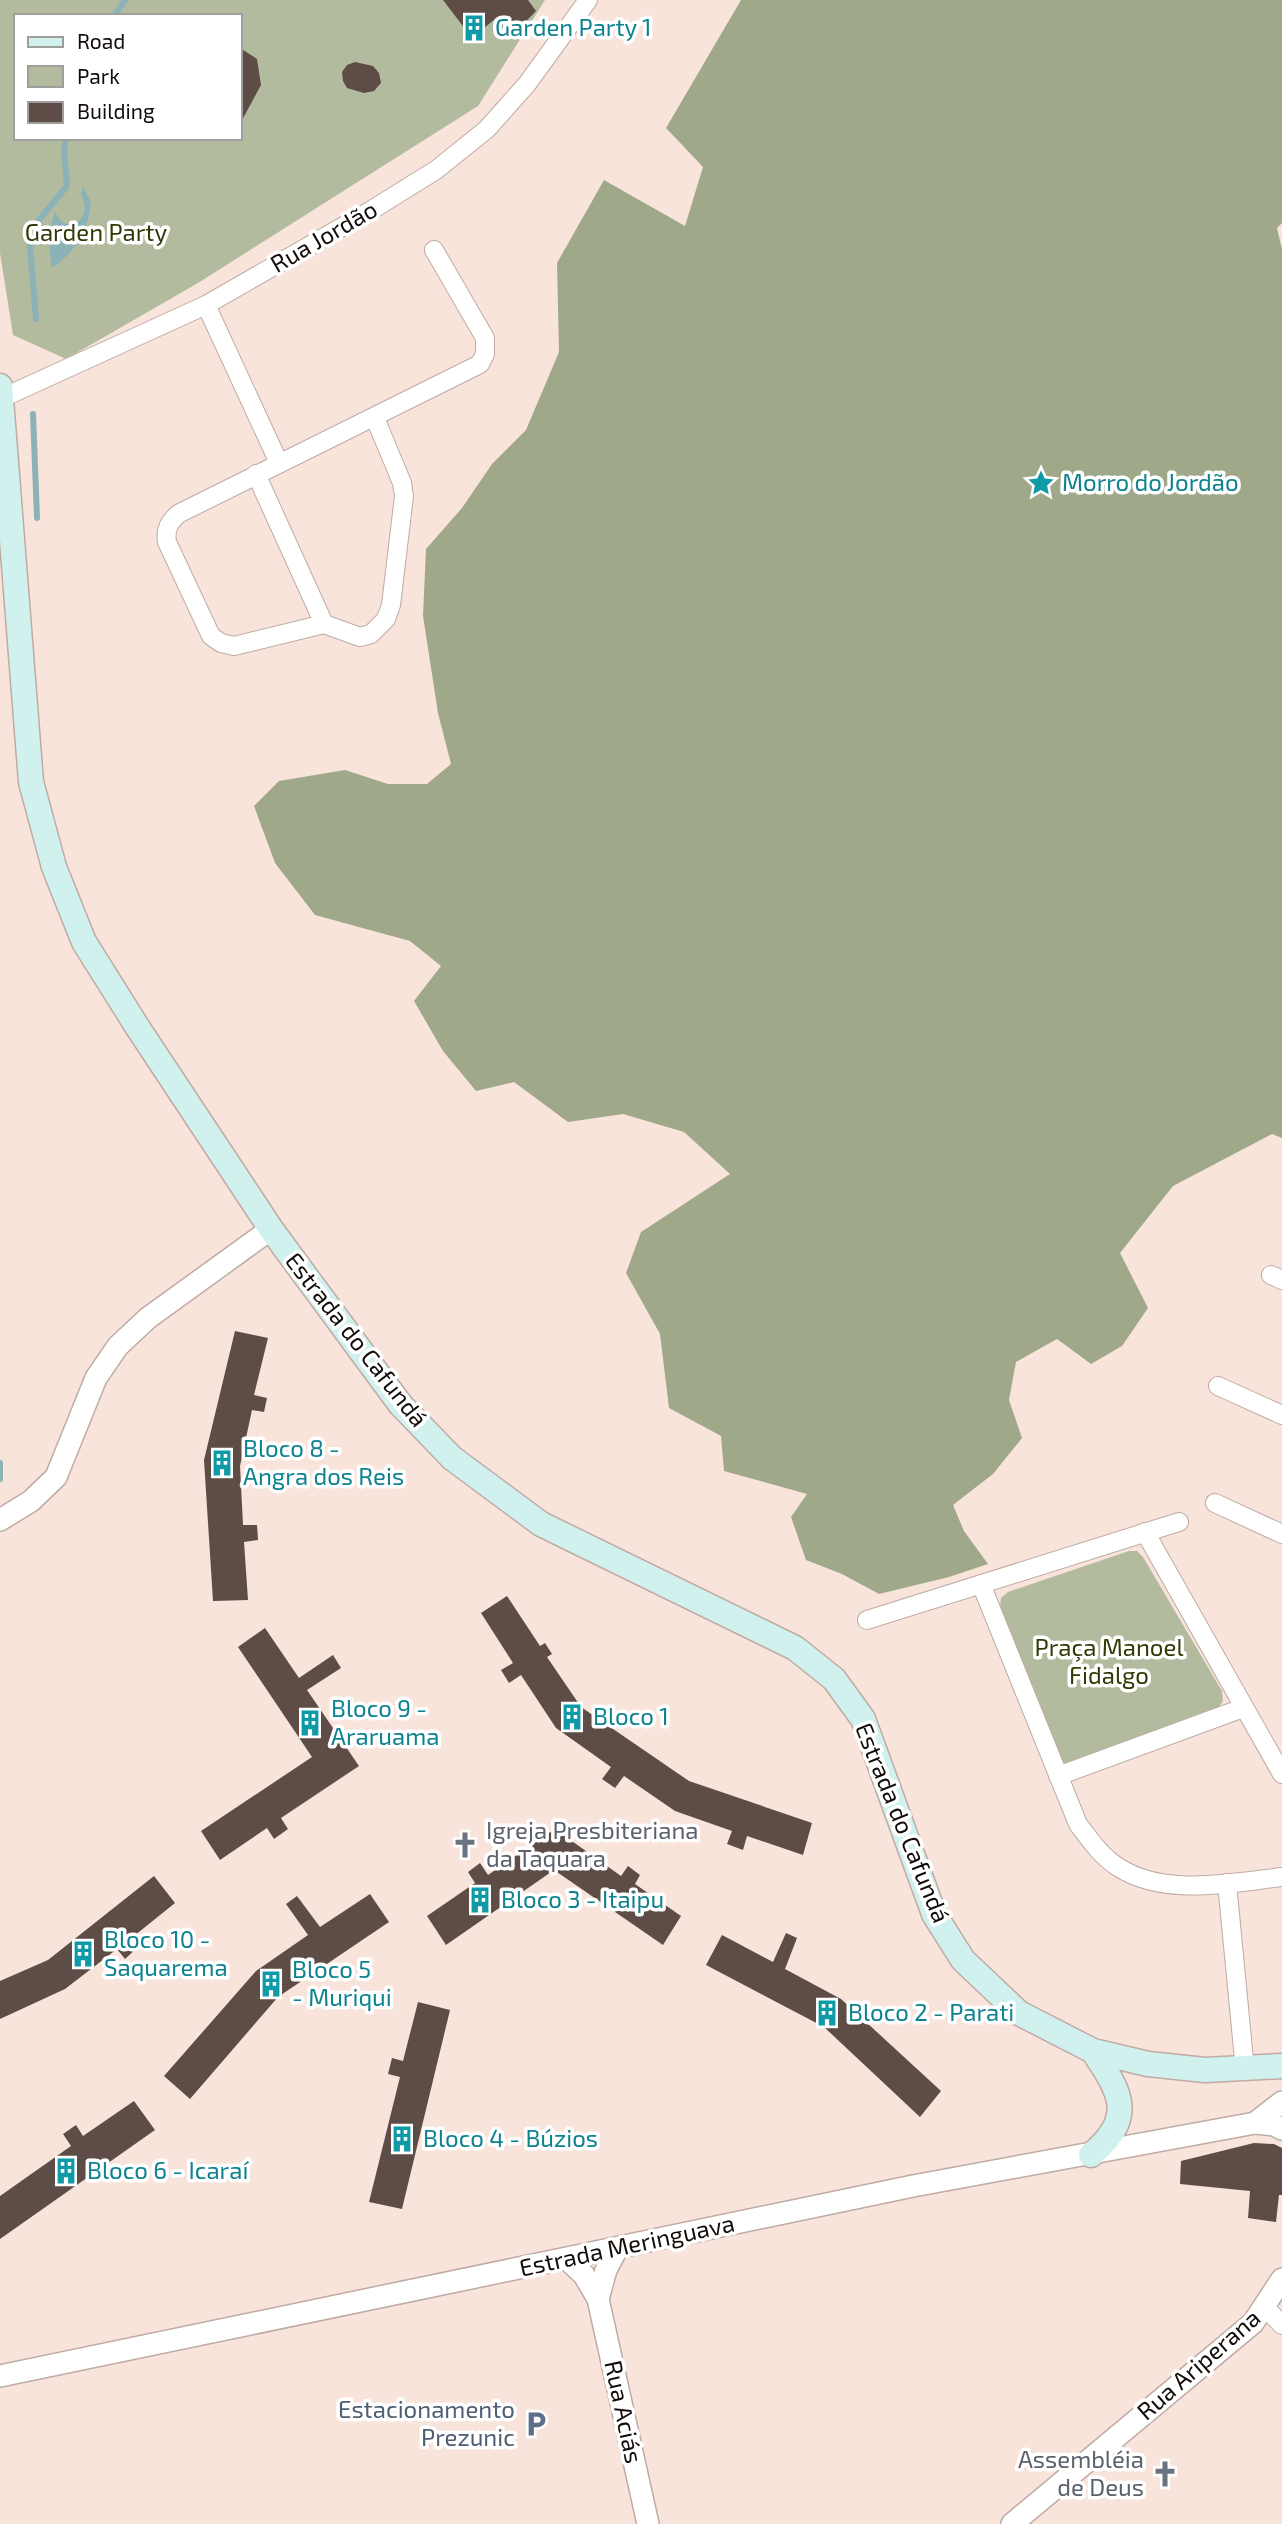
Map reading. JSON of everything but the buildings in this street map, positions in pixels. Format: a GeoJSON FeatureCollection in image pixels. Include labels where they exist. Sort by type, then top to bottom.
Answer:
{"type":"FeatureCollection","features":[{"type":"Feature","properties":{"kind":"main road","name":"Estrada do Cafundá"},"geometry":{"type":"LineString","coordinates":[[1,392],[7,579],[31,782],[54,867],[84,942],[138,1028],[271,1230],[400,1404],[452,1458],[541,1524],[795,1648],[834,1679],[863,1719],[934,1914],[963,1961],[1019,2012],[1093,2051],[1148,2064],[1205,2070],[1282,2066]]}},
{"type":"Feature","properties":{"kind":"main road"},"geometry":{"type":"LineString","coordinates":[[1091,2155],[1110,2139],[1118,2124],[1119,2104],[1114,2082],[1093,2051]]}},
{"type":"Feature","properties":{"kind":"street","name":"Rua Jordão"},"geometry":{"type":"LineString","coordinates":[[1,392],[206,305],[436,170],[487,129],[527,84],[588,0]]}},
{"type":"Feature","properties":{"kind":"street"},"geometry":{"type":"LineString","coordinates":[[375,418],[402,483],[404,496],[391,605],[386,619],[371,634],[360,637],[324,624],[234,646],[221,643],[211,635],[167,542],[169,523],[178,514],[256,474],[375,418],[480,364],[485,354],[485,338],[434,250]]}},
{"type":"Feature","properties":{"kind":"street"},"geometry":{"type":"LineString","coordinates":[[206,305],[279,463]]}},
{"type":"Feature","properties":{"kind":"street"},"geometry":{"type":"LineString","coordinates":[[256,474],[324,624]]}},
{"type":"Feature","properties":{"kind":"street"},"geometry":{"type":"LineString","coordinates":[[0,1520],[31,1501],[56,1477],[96,1378],[118,1346],[148,1318],[271,1230]]}},
{"type":"Feature","properties":{"kind":"street"},"geometry":{"type":"LineString","coordinates":[[1218,1386],[1282,1415]]}},
{"type":"Feature","properties":{"kind":"street"},"geometry":{"type":"LineString","coordinates":[[1215,1503],[1282,1534]]}},
{"type":"Feature","properties":{"kind":"street"},"geometry":{"type":"LineString","coordinates":[[867,1620],[1178,1522]]}},
{"type":"Feature","properties":{"kind":"street"},"geometry":{"type":"LineString","coordinates":[[1145,1532],[1282,1774]]}},
{"type":"Feature","properties":{"kind":"street"},"geometry":{"type":"LineString","coordinates":[[981,1584],[1078,1824],[1094,1846],[1119,1867],[1144,1879],[1173,1885],[1282,1877]]}},
{"type":"Feature","properties":{"kind":"street"},"geometry":{"type":"LineString","coordinates":[[1058,1776],[1243,1708]]}},
{"type":"Feature","properties":{"kind":"street"},"geometry":{"type":"LineString","coordinates":[[1227,1883],[1245,2070]]}},
{"type":"Feature","properties":{"kind":"street","name":"Estrada Meringuava"},"geometry":{"type":"LineString","coordinates":[[1255,2123],[1282,2102]]}},
{"type":"Feature","properties":{"kind":"street","name":"Estrada Meringuava"},"geometry":{"type":"LineString","coordinates":[[0,2376],[913,2186],[1255,2123],[1274,2125],[1282,2129]]}},
{"type":"Feature","properties":{"kind":"street","name":"Rua Aciás"},"geometry":{"type":"LineString","coordinates":[[598,2299],[606,2270],[617,2249]]}},
{"type":"Feature","properties":{"kind":"street","name":"Rua Aciás"},"geometry":{"type":"LineString","coordinates":[[567,2259],[584,2275],[598,2299],[648,2524]]}},
{"type":"Feature","properties":{"kind":"street","name":"Rua Ariperana"},"geometry":{"type":"LineString","coordinates":[[1012,2524],[1253,2323],[1282,2279]]}},
{"type":"Feature","properties":{"kind":"street"},"geometry":{"type":"LineString","coordinates":[[1265,2307],[1282,2325]]}},
{"type":"Feature","properties":{"kind":"green space","name":"Garden Party"},"geometry":{"type":"Polygon","coordinates":[[[0,0],[545,0],[478,106],[198,283],[66,359],[13,335],[0,253],[0,0]]]}},
{"type":"Feature","properties":{"kind":"green space"},"geometry":{"type":"Polygon","coordinates":[[[741,0],[1282,0],[1282,223],[1277,228],[1282,249],[1282,1138],[1272,1134],[1173,1186],[1120,1253],[1148,1308],[1122,1346],[1091,1364],[1057,1339],[1016,1362],[1009,1400],[1022,1438],[993,1474],[953,1505],[964,1531],[988,1564],[949,1577],[879,1594],[842,1574],[806,1560],[791,1517],[807,1494],[724,1471],[721,1436],[669,1408],[660,1334],[626,1273],[641,1232],[730,1174],[684,1132],[623,1114],[568,1122],[514,1082],[476,1091],[443,1051],[414,1001],[441,966],[410,941],[315,915],[275,863],[254,806],[279,781],[345,770],[388,784],[427,784],[451,764],[438,713],[423,616],[426,549],[462,508],[492,464],[526,430],[559,352],[557,263],[604,180],[685,226],[703,167],[666,128],[741,0]]]}},
{"type":"Feature","properties":{"kind":"green space","name":"Praça Manoel Fidalgo"},"geometry":{"type":"Polygon","coordinates":[[[1129,1551],[1137,1551],[1143,1557],[1222,1691],[1223,1701],[1216,1711],[1064,1764],[1057,1759],[1000,1606],[1001,1598],[1008,1592],[1129,1551]]]}},
{"type":"Feature","properties":{"kind":"water"},"geometry":{"type":"Polygon","coordinates":[[[83,187],[91,202],[84,232],[75,247],[52,268],[49,240],[55,212],[61,221],[69,225],[79,220],[85,209],[81,194],[83,187]]]}},
{"type":"Feature","properties":{"kind":"waterway"},"geometry":{"type":"LineString","coordinates":[[115,14],[125,0]]}},
{"type":"Feature","properties":{"kind":"waterway"},"geometry":{"type":"LineString","coordinates":[[36,319],[30,245],[34,226],[67,186],[66,140]]}},
{"type":"Feature","properties":{"kind":"waterway"},"geometry":{"type":"LineString","coordinates":[[33,414],[37,518]]}},
{"type":"Feature","properties":{"kind":"waterway"},"geometry":{"type":"LineString","coordinates":[[0,1463],[0,1479]]}},
{"type":"Feature","properties":{"kind":"place","name":"Garden Party 1"},"geometry":{"type":"Point","coordinates":[474,28]}},
{"type":"Feature","properties":{"kind":"place","name":"Morro do Jordão"},"geometry":{"type":"Point","coordinates":[1041,483]}},
{"type":"Feature","properties":{"kind":"place","name":"Bloco 8 - Angra dos Reis"},"geometry":{"type":"Point","coordinates":[222,1463]}},
{"type":"Feature","properties":{"kind":"place","name":"Bloco 1"},"geometry":{"type":"Point","coordinates":[572,1717]}},
{"type":"Feature","properties":{"kind":"place","name":"Bloco 9 - Araruama"},"geometry":{"type":"Point","coordinates":[310,1723]}},
{"type":"Feature","properties":{"kind":"place","name":"Igreja Presbiteriana da Taquara"},"geometry":{"type":"Point","coordinates":[465,1845]}},
{"type":"Feature","properties":{"kind":"place","name":"Bloco 3 - Itaipu"},"geometry":{"type":"Point","coordinates":[480,1900]}},
{"type":"Feature","properties":{"kind":"place","name":"Bloco 10 - Saquarema"},"geometry":{"type":"Point","coordinates":[83,1954]}},
{"type":"Feature","properties":{"kind":"place","name":"Bloco 5 - Muriqui"},"geometry":{"type":"Point","coordinates":[271,1984]}},
{"type":"Feature","properties":{"kind":"place","name":"Bloco 2 - Parati"},"geometry":{"type":"Point","coordinates":[827,2013]}},
{"type":"Feature","properties":{"kind":"place","name":"Bloco 4 - Búzios"},"geometry":{"type":"Point","coordinates":[402,2139]}},
{"type":"Feature","properties":{"kind":"place","name":"Bloco 6 - Icaraí"},"geometry":{"type":"Point","coordinates":[66,2171]}},
{"type":"Feature","properties":{"kind":"place","name":"Estacionamento Prezunic"},"geometry":{"type":"Point","coordinates":[536,2424]}},
{"type":"Feature","properties":{"kind":"place","name":"Assembléia de Deus"},"geometry":{"type":"Point","coordinates":[1165,2474]}}]}
